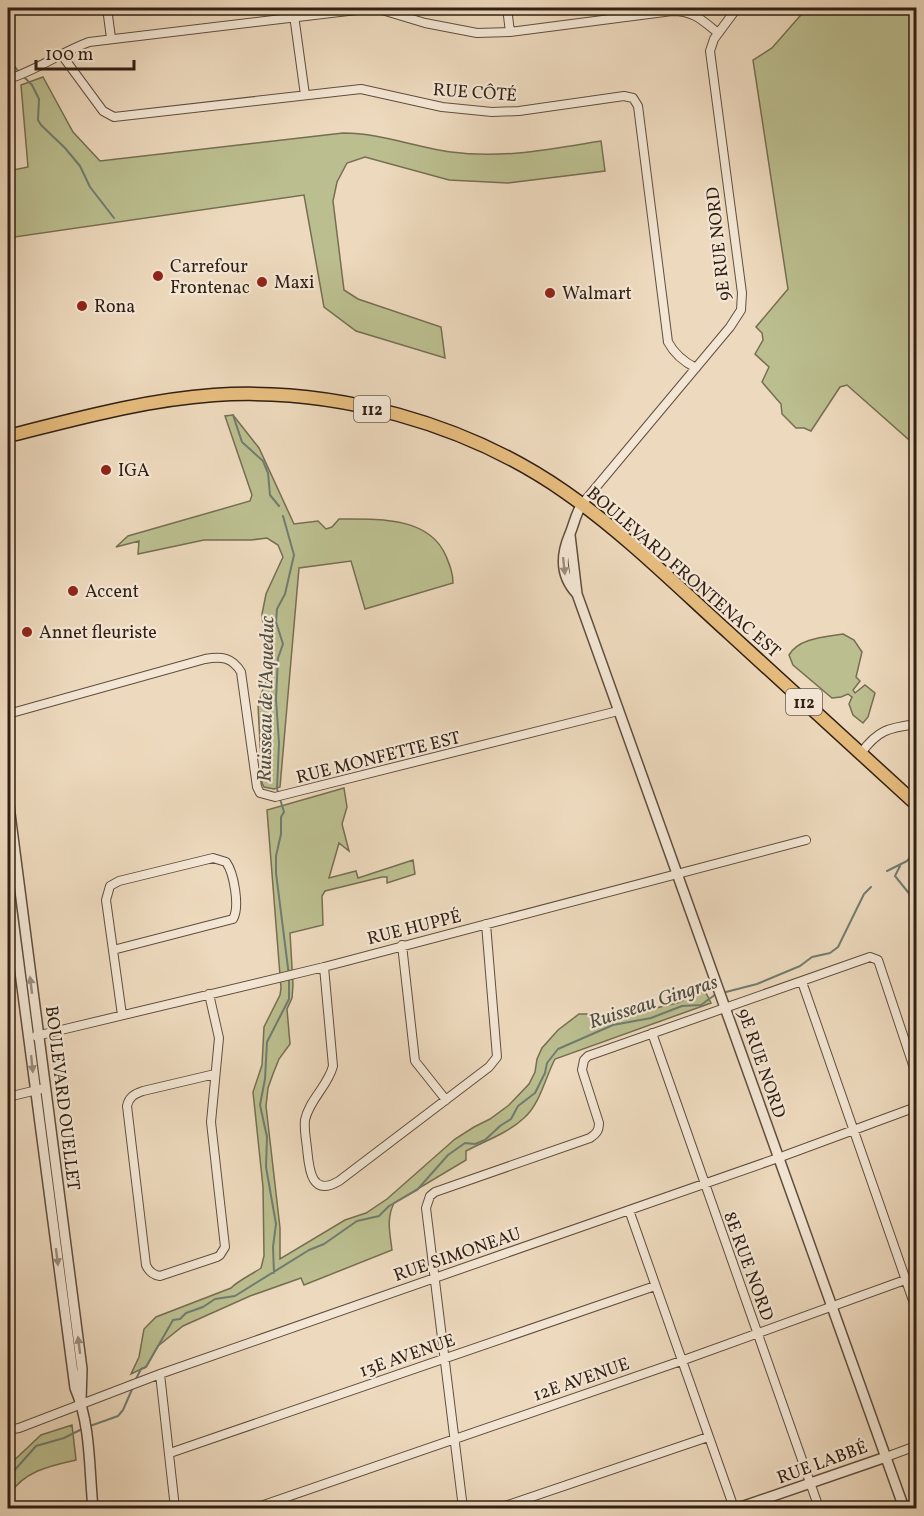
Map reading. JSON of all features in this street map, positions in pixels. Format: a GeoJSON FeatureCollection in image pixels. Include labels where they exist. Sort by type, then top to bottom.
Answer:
{"type":"FeatureCollection","features":[{"type":"Feature","properties":{"kind":"main road","name":"BOULEVARD FRONTENAC EST"},"geometry":{"type":"LineString","coordinates":[[8,436],[100,412],[181,398],[248,394],[306,397],[398,416],[463,438],[527,469],[582,504],[680,588],[916,804]]}},
{"type":"Feature","properties":{"kind":"street"},"geometry":{"type":"LineString","coordinates":[[107,8],[111,38]]}},
{"type":"Feature","properties":{"kind":"street"},"geometry":{"type":"LineString","coordinates":[[293,8],[305,95]]}},
{"type":"Feature","properties":{"kind":"street"},"geometry":{"type":"LineString","coordinates":[[507,8],[510,32]]}},
{"type":"Feature","properties":{"kind":"street","name":"9E RUE NORD"},"geometry":{"type":"LineString","coordinates":[[737,8],[711,44],[710,51],[742,306],[739,315],[730,327],[582,504],[574,519],[563,552],[563,565],[569,586],[578,594],[904,1509]]}},
{"type":"Feature","properties":{"kind":"street"},"geometry":{"type":"LineString","coordinates":[[8,79],[89,42],[370,9],[390,12],[452,30],[477,33],[510,32],[672,10],[691,12],[718,33]]}},
{"type":"Feature","properties":{"kind":"street","name":"RUE CÔTÉ"},"geometry":{"type":"LineString","coordinates":[[61,54],[103,111],[114,117],[368,89],[442,107],[492,112],[519,111],[624,96],[633,98],[638,106],[668,342],[673,352],[696,368]]}},
{"type":"Feature","properties":{"kind":"street","name":"RUE MONFETTE EST"},"geometry":{"type":"LineString","coordinates":[[8,714],[204,659],[223,657],[236,664],[241,672],[257,787],[260,793],[275,797],[618,711]]}},
{"type":"Feature","properties":{"kind":"street"},"geometry":{"type":"LineString","coordinates":[[861,753],[880,732],[888,728],[916,724]]}},
{"type":"Feature","properties":{"kind":"street","name":"BOULEVARD OUELLET"},"geometry":{"type":"LineString","coordinates":[[8,798],[33,1037],[34,1090],[75,1388],[81,1403],[86,1431],[93,1509]]}},
{"type":"Feature","properties":{"kind":"street","name":"RUE HUPPÉ"},"geometry":{"type":"LineString","coordinates":[[33,1037],[324,967],[806,840]]}},
{"type":"Feature","properties":{"kind":"street"},"geometry":{"type":"LineString","coordinates":[[113,950],[229,922],[235,916],[237,907],[231,870],[226,862],[217,858],[119,881],[110,886],[106,900],[122,1015]]}},
{"type":"Feature","properties":{"kind":"street","name":"BOULEVARD OUELLET"},"geometry":{"type":"LineString","coordinates":[[8,881],[10,918],[45,1088],[82,1369],[81,1403]]}},
{"type":"Feature","properties":{"kind":"street"},"geometry":{"type":"LineString","coordinates":[[10,918],[22,915]]}},
{"type":"Feature","properties":{"kind":"street"},"geometry":{"type":"LineString","coordinates":[[324,967],[333,1066],[327,1082],[307,1115],[305,1126],[312,1179],[329,1186],[339,1181],[446,1100],[489,1067],[497,1058],[486,924]]}},
{"type":"Feature","properties":{"kind":"street"},"geometry":{"type":"LineString","coordinates":[[402,945],[415,1061],[446,1100]]}},
{"type":"Feature","properties":{"kind":"street"},"geometry":{"type":"LineString","coordinates":[[463,1509],[426,1208],[430,1196],[435,1192],[590,1138],[595,1134],[599,1129],[599,1123],[582,1070],[584,1060],[588,1056],[873,957],[878,960],[916,1074]]}},
{"type":"Feature","properties":{"kind":"street"},"geometry":{"type":"LineString","coordinates":[[802,982],[916,1309]]}},
{"type":"Feature","properties":{"kind":"street"},"geometry":{"type":"LineString","coordinates":[[209,994],[219,1038],[211,1122],[225,1247],[217,1257],[160,1276],[148,1270],[145,1259],[127,1106],[129,1100],[136,1094],[215,1074]]}},
{"type":"Feature","properties":{"kind":"street","name":"8E RUE NORD"},"geometry":{"type":"LineString","coordinates":[[652,1033],[819,1509]]}},
{"type":"Feature","properties":{"kind":"street"},"geometry":{"type":"LineString","coordinates":[[8,1097],[45,1088]]}},
{"type":"Feature","properties":{"kind":"street","name":"RUE SIMONEAU"},"geometry":{"type":"LineString","coordinates":[[8,1430],[19,1428],[140,1381],[778,1158],[916,1107]]}},
{"type":"Feature","properties":{"kind":"street"},"geometry":{"type":"LineString","coordinates":[[629,1210],[708,1437],[736,1509]]}},
{"type":"Feature","properties":{"kind":"street","name":"12E AVENUE"},"geometry":{"type":"LineString","coordinates":[[255,1509],[453,1438],[681,1361],[916,1276]]}},
{"type":"Feature","properties":{"kind":"street","name":"13E AVENUE"},"geometry":{"type":"LineString","coordinates":[[170,1453],[655,1286]]}},
{"type":"Feature","properties":{"kind":"street"},"geometry":{"type":"LineString","coordinates":[[160,1374],[175,1509]]}},
{"type":"Feature","properties":{"kind":"street"},"geometry":{"type":"LineString","coordinates":[[499,1509],[708,1437]]}},
{"type":"Feature","properties":{"kind":"street","name":"RUE LABBÉ"},"geometry":{"type":"LineString","coordinates":[[736,1509],[916,1446]]}},
{"type":"Feature","properties":{"kind":"green space"},"geometry":{"type":"Polygon","coordinates":[[[807,8],[916,8],[916,446],[847,385],[840,387],[811,431],[796,428],[782,414],[781,404],[762,382],[769,367],[755,354],[763,340],[762,333],[756,327],[788,289],[753,60],[772,48],[807,8]]]}},
{"type":"Feature","properties":{"kind":"green space"},"geometry":{"type":"Polygon","coordinates":[[[43,77],[73,132],[100,161],[343,133],[370,135],[438,150],[470,154],[508,154],[601,141],[605,171],[508,183],[449,180],[365,157],[347,163],[337,182],[333,201],[344,290],[358,299],[441,327],[445,358],[356,331],[324,307],[304,195],[8,238],[8,171],[28,167],[21,85],[43,77]]]}},
{"type":"Feature","properties":{"kind":"green space"},"geometry":{"type":"Polygon","coordinates":[[[233,415],[259,448],[294,524],[318,521],[326,529],[332,527],[339,519],[369,519],[400,522],[415,527],[427,533],[438,543],[446,556],[453,579],[453,583],[365,609],[351,561],[299,568],[280,787],[274,789],[264,787],[262,783],[258,705],[266,679],[262,614],[266,594],[283,557],[278,545],[267,538],[204,540],[138,554],[139,541],[116,547],[128,536],[250,501],[252,495],[225,416],[233,415]]]}},
{"type":"Feature","properties":{"kind":"green space"},"geometry":{"type":"Polygon","coordinates":[[[843,634],[854,640],[862,652],[856,677],[860,681],[853,690],[855,693],[865,685],[875,693],[868,717],[863,723],[853,715],[849,704],[852,697],[848,694],[832,698],[793,665],[789,655],[793,649],[806,642],[843,634]]]}},
{"type":"Feature","properties":{"kind":"green space"},"geometry":{"type":"Polygon","coordinates":[[[344,788],[347,807],[342,824],[349,851],[339,843],[329,878],[356,871],[358,878],[413,860],[415,874],[387,883],[387,877],[382,877],[325,891],[322,896],[323,925],[290,933],[293,985],[292,998],[287,1009],[290,1044],[279,1059],[273,1074],[268,1088],[266,1106],[280,1228],[280,1259],[345,1220],[366,1213],[387,1199],[455,1139],[509,1105],[529,1084],[542,1048],[558,1030],[579,1014],[589,1014],[598,1019],[622,1016],[677,1003],[705,991],[711,1003],[555,1059],[534,1106],[524,1118],[504,1132],[466,1151],[466,1160],[394,1203],[389,1220],[392,1250],[304,1285],[301,1278],[250,1296],[183,1326],[158,1346],[146,1367],[131,1374],[139,1357],[144,1329],[156,1317],[231,1288],[261,1268],[264,1256],[263,1187],[253,1092],[262,1065],[264,1027],[280,995],[281,988],[267,810],[344,788]]]}},
{"type":"Feature","properties":{"kind":"green space"},"geometry":{"type":"Polygon","coordinates":[[[72,1425],[76,1460],[47,1467],[29,1475],[8,1496],[8,1466],[41,1435],[72,1425]]]}},
{"type":"Feature","properties":{"kind":"waterway"},"geometry":{"type":"LineString","coordinates":[[8,58],[19,72]]}},
{"type":"Feature","properties":{"kind":"waterway"},"geometry":{"type":"LineString","coordinates":[[23,76],[32,85],[39,99],[38,120],[41,125],[80,166],[90,187],[114,218]]}},
{"type":"Feature","properties":{"kind":"waterway","name":"Ruisseau de l'Aqueduc"},"geometry":{"type":"LineString","coordinates":[[233,415],[242,442],[263,461],[268,473],[270,495],[279,506]]}},
{"type":"Feature","properties":{"kind":"waterway","name":"Ruisseau de l'Aqueduc"},"geometry":{"type":"LineString","coordinates":[[274,1273],[273,1247],[276,1224],[266,1167],[267,1137],[260,1105],[265,1079],[267,1042],[289,999],[289,976],[276,873],[281,817],[284,812],[277,789],[279,743],[276,699],[278,658],[283,644],[276,622],[277,609],[285,594],[294,555],[283,516]]}},
{"type":"Feature","properties":{"kind":"waterway","name":"Ruisseau Gingras"},"geometry":{"type":"LineString","coordinates":[[887,871],[907,861],[916,849]]}},
{"type":"Feature","properties":{"kind":"waterway"},"geometry":{"type":"LineString","coordinates":[[900,866],[895,876],[916,902]]}},
{"type":"Feature","properties":{"kind":"waterway","name":"Ruisseau Gingras"},"geometry":{"type":"LineString","coordinates":[[722,993],[757,984],[800,966],[812,957],[830,953],[838,947],[864,894],[871,887]]}},
{"type":"Feature","properties":{"kind":"waterway","name":"Ruisseau Gingras"},"geometry":{"type":"LineString","coordinates":[[135,1381],[141,1369],[146,1367],[173,1320],[180,1319],[186,1313],[203,1307],[215,1299],[235,1296],[309,1250],[324,1244],[357,1221],[379,1216],[389,1206],[417,1190],[448,1155],[465,1143],[475,1144],[485,1140],[511,1119],[518,1106],[535,1093],[545,1073],[547,1063],[558,1049],[613,1025],[651,1018],[682,1006],[701,1005],[716,994]]}},
{"type":"Feature","properties":{"kind":"waterway"},"geometry":{"type":"LineString","coordinates":[[90,1426],[118,1416],[133,1387]]}},
{"type":"Feature","properties":{"kind":"waterway"},"geometry":{"type":"LineString","coordinates":[[8,1475],[36,1446],[64,1438],[82,1429]]}},
{"type":"Feature","properties":{"kind":"place","name":"Carrefour Frontenac"},"geometry":{"type":"Point","coordinates":[158,276]}},
{"type":"Feature","properties":{"kind":"place","name":"Maxi"},"geometry":{"type":"Point","coordinates":[262,282]}},
{"type":"Feature","properties":{"kind":"place","name":"Walmart"},"geometry":{"type":"Point","coordinates":[550,293]}},
{"type":"Feature","properties":{"kind":"place","name":"Rona"},"geometry":{"type":"Point","coordinates":[82,306]}},
{"type":"Feature","properties":{"kind":"place","name":"IGA"},"geometry":{"type":"Point","coordinates":[106,470]}},
{"type":"Feature","properties":{"kind":"place","name":"Accent"},"geometry":{"type":"Point","coordinates":[73,591]}},
{"type":"Feature","properties":{"kind":"place","name":"Annet fleuriste"},"geometry":{"type":"Point","coordinates":[27,632]}}]}
